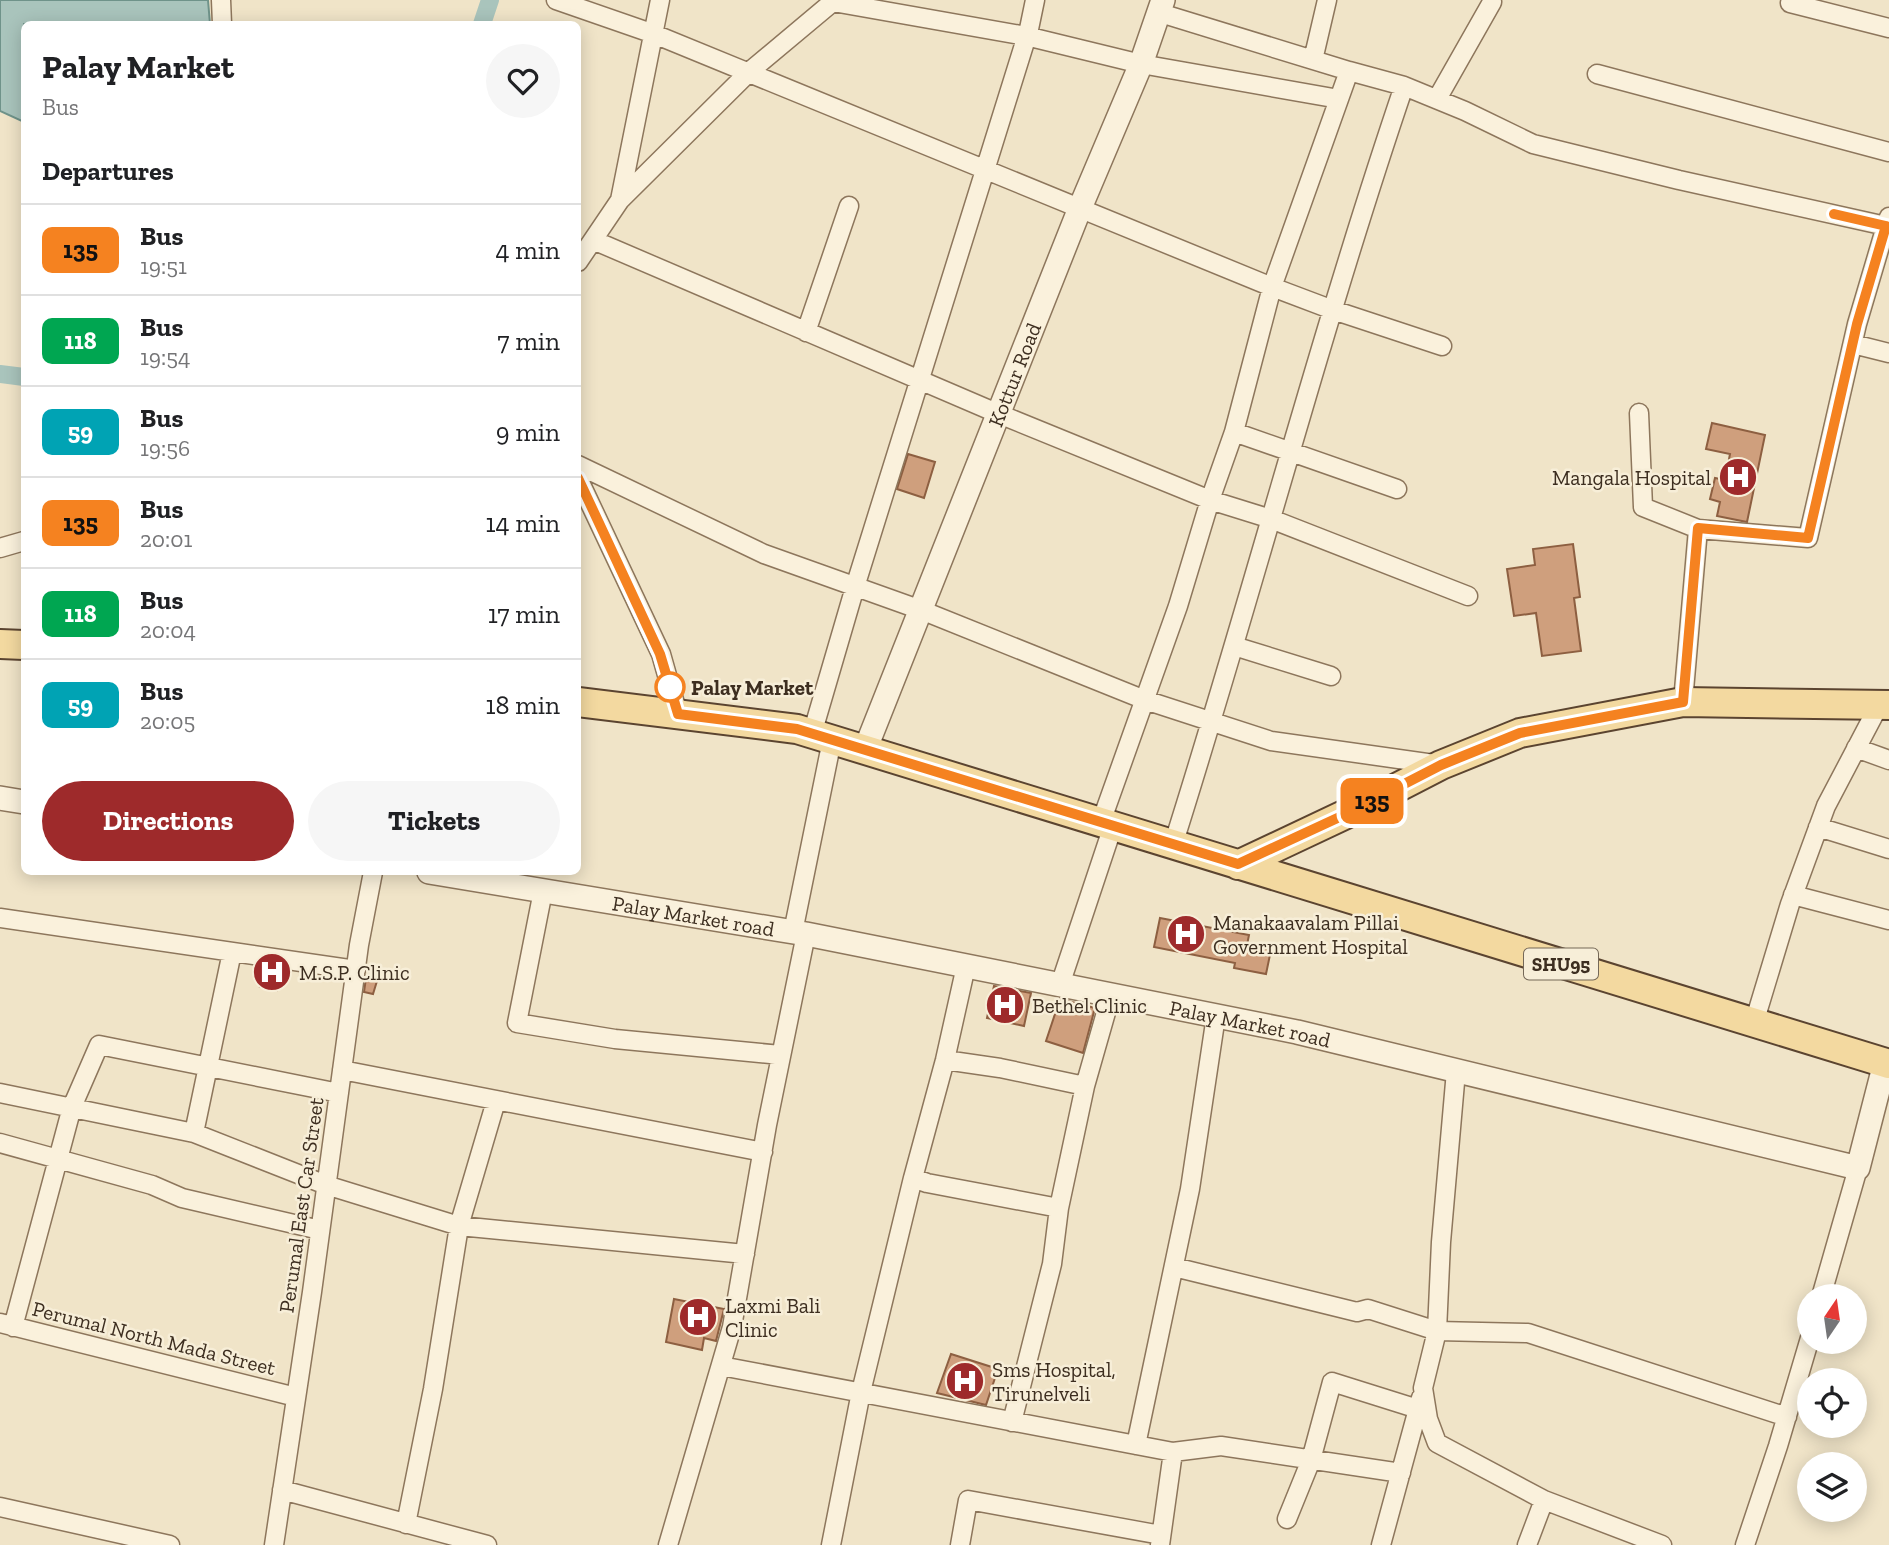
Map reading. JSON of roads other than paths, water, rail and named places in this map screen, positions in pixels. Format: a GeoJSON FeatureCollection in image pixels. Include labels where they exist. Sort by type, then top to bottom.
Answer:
{"type":"FeatureCollection","features":[{"type":"Feature","properties":{"kind":"main road"},"geometry":{"type":"LineString","coordinates":[[0,645],[21,645]]}},
{"type":"Feature","properties":{"kind":"main road","name":"SHU95"},"geometry":{"type":"LineString","coordinates":[[581,702],[797,729],[1887,1063]]}},
{"type":"Feature","properties":{"kind":"main road"},"geometry":{"type":"LineString","coordinates":[[1238,864],[1344,815],[1441,765],[1520,733],[1683,702],[1883,706]]}},
{"type":"Feature","properties":{"kind":"street"},"geometry":{"type":"LineString","coordinates":[[221,0],[222,21]]}},
{"type":"Feature","properties":{"kind":"street"},"geometry":{"type":"LineString","coordinates":[[556,0],[654,34],[750,72],[1272,287],[1442,346]]}},
{"type":"Feature","properties":{"kind":"street"},"geometry":{"type":"LineString","coordinates":[[620,200],[660,0]]}},
{"type":"Feature","properties":{"kind":"street"},"geometry":{"type":"LineString","coordinates":[[668,1545],[732,1326],[800,933],[822,737],[855,587],[1035,0]]}},
{"type":"Feature","properties":{"kind":"street"},"geometry":{"type":"LineString","coordinates":[[1313,60],[1327,0]]}},
{"type":"Feature","properties":{"kind":"street"},"geometry":{"type":"LineString","coordinates":[[581,258],[620,200],[750,72],[834,1],[1026,36],[1141,64],[1339,99]]}},
{"type":"Feature","properties":{"kind":"street"},"geometry":{"type":"LineString","coordinates":[[1437,99],[1492,2]]}},
{"type":"Feature","properties":{"kind":"street"},"geometry":{"type":"LineString","coordinates":[[1790,3],[1889,28]]}},
{"type":"Feature","properties":{"kind":"street"},"geometry":{"type":"LineString","coordinates":[[1160,6],[1313,60],[1404,86],[1533,144],[1679,180],[1887,222],[1853,344],[1808,538],[1698,528],[1643,508],[1639,413]]}},
{"type":"Feature","properties":{"kind":"street","name":"Kottur Road"},"geometry":{"type":"LineString","coordinates":[[866,750],[1080,208],[1141,64],[1160,6]]}},
{"type":"Feature","properties":{"kind":"street"},"geometry":{"type":"LineString","coordinates":[[1060,985],[1145,700],[1234,432],[1272,287],[1349,71]]}},
{"type":"Feature","properties":{"kind":"street"},"geometry":{"type":"LineString","coordinates":[[1597,75],[1889,152]]}},
{"type":"Feature","properties":{"kind":"street"},"geometry":{"type":"LineString","coordinates":[[1173,845],[1333,310],[1404,86]]}},
{"type":"Feature","properties":{"kind":"street"},"geometry":{"type":"LineString","coordinates":[[806,332],[849,206]]}},
{"type":"Feature","properties":{"kind":"street"},"geometry":{"type":"LineString","coordinates":[[593,240],[999,414],[1210,500],[1271,519],[1468,596]]}},
{"type":"Feature","properties":{"kind":"street"},"geometry":{"type":"LineString","coordinates":[[1853,344],[1889,353]]}},
{"type":"Feature","properties":{"kind":"street"},"geometry":{"type":"LineString","coordinates":[[1234,432],[1398,489]]}},
{"type":"Feature","properties":{"kind":"street"},"geometry":{"type":"LineString","coordinates":[[581,466],[764,554],[921,610],[1145,700],[1271,741],[1441,765]]}},
{"type":"Feature","properties":{"kind":"street"},"geometry":{"type":"LineString","coordinates":[[581,484],[660,654],[678,714]]}},
{"type":"Feature","properties":{"kind":"street"},"geometry":{"type":"LineString","coordinates":[[1683,702],[1698,528]]}},
{"type":"Feature","properties":{"kind":"street"},"geometry":{"type":"LineString","coordinates":[[0,548],[21,542]]}},
{"type":"Feature","properties":{"kind":"street"},"geometry":{"type":"LineString","coordinates":[[1234,646],[1331,676]]}},
{"type":"Feature","properties":{"kind":"street"},"geometry":{"type":"LineString","coordinates":[[1754,1023],[1793,895],[1826,806],[1856,748],[1883,706]]}},
{"type":"Feature","properties":{"kind":"street"},"geometry":{"type":"LineString","coordinates":[[1856,748],[1889,760]]}},
{"type":"Feature","properties":{"kind":"street"},"geometry":{"type":"LineString","coordinates":[[0,799],[21,802]]}},
{"type":"Feature","properties":{"kind":"street"},"geometry":{"type":"LineString","coordinates":[[1818,827],[1889,849]]}},
{"type":"Feature","properties":{"kind":"street","name":"Perumal East Car Street"},"geometry":{"type":"LineString","coordinates":[[274,1545],[356,970],[372,875]]}},
{"type":"Feature","properties":{"kind":"street","name":"Palay Market road"},"geometry":{"type":"LineString","coordinates":[[447,875],[800,933],[1297,1032],[1858,1168]]}},
{"type":"Feature","properties":{"kind":"street"},"geometry":{"type":"LineString","coordinates":[[543,891],[517,1023],[615,1039],[781,1055]]}},
{"type":"Feature","properties":{"kind":"street"},"geometry":{"type":"LineString","coordinates":[[1793,895],[1889,920]]}},
{"type":"Feature","properties":{"kind":"street"},"geometry":{"type":"LineString","coordinates":[[0,918],[356,970]]}},
{"type":"Feature","properties":{"kind":"street"},"geometry":{"type":"LineString","coordinates":[[194,1133],[232,952]]}},
{"type":"Feature","properties":{"kind":"street"},"geometry":{"type":"LineString","coordinates":[[831,1545],[861,1392],[945,1060],[966,966]]}},
{"type":"Feature","properties":{"kind":"street"},"geometry":{"type":"LineString","coordinates":[[1012,1422],[1052,1264],[1059,1208],[1085,1086],[1111,995]]}},
{"type":"Feature","properties":{"kind":"street"},"geometry":{"type":"LineString","coordinates":[[1136,1445],[1191,1189],[1216,1016]]}},
{"type":"Feature","properties":{"kind":"street"},"geometry":{"type":"LineString","coordinates":[[7,1325],[72,1107],[99,1045],[339,1093]]}},
{"type":"Feature","properties":{"kind":"street"},"geometry":{"type":"LineString","coordinates":[[945,1060],[1000,1068],[1085,1086]]}},
{"type":"Feature","properties":{"kind":"street"},"geometry":{"type":"LineString","coordinates":[[1825,1284],[1887,1063]]}},
{"type":"Feature","properties":{"kind":"street"},"geometry":{"type":"LineString","coordinates":[[342,1070],[762,1152]]}},
{"type":"Feature","properties":{"kind":"street"},"geometry":{"type":"LineString","coordinates":[[1381,1545],[1437,1331],[1441,1242],[1456,1071]]}},
{"type":"Feature","properties":{"kind":"street"},"geometry":{"type":"LineString","coordinates":[[0,1093],[194,1133],[326,1185],[460,1226],[745,1254]]}},
{"type":"Feature","properties":{"kind":"street"},"geometry":{"type":"LineString","coordinates":[[406,1524],[433,1389],[460,1226],[496,1101]]}},
{"type":"Feature","properties":{"kind":"street"},"geometry":{"type":"LineString","coordinates":[[0,1143],[152,1185],[182,1198],[320,1230]]}},
{"type":"Feature","properties":{"kind":"street"},"geometry":{"type":"LineString","coordinates":[[913,1178],[1059,1208]]}},
{"type":"Feature","properties":{"kind":"street"},"geometry":{"type":"LineString","coordinates":[[1174,1267],[1357,1311],[1368,1310],[1437,1331],[1528,1333],[1787,1418]]}},
{"type":"Feature","properties":{"kind":"street","name":"Perumal North Mada Street"},"geometry":{"type":"LineString","coordinates":[[7,1325],[296,1396]]}},
{"type":"Feature","properties":{"kind":"street"},"geometry":{"type":"LineString","coordinates":[[1745,1545],[1805,1354]]}},
{"type":"Feature","properties":{"kind":"street"},"geometry":{"type":"LineString","coordinates":[[721,1366],[1173,1452],[1221,1446],[1401,1474]]}},
{"type":"Feature","properties":{"kind":"street"},"geometry":{"type":"LineString","coordinates":[[1287,1519],[1311,1460],[1332,1382],[1418,1409]]}},
{"type":"Feature","properties":{"kind":"street"},"geometry":{"type":"LineString","coordinates":[[1423,1388],[1428,1419],[1437,1443],[1544,1500],[1662,1545]]}},
{"type":"Feature","properties":{"kind":"street"},"geometry":{"type":"LineString","coordinates":[[960,1545],[968,1500],[1161,1540],[1173,1452]]}},
{"type":"Feature","properties":{"kind":"street"},"geometry":{"type":"LineString","coordinates":[[282,1490],[406,1524],[456,1541],[487,1545]]}},
{"type":"Feature","properties":{"kind":"street"},"geometry":{"type":"LineString","coordinates":[[1527,1545],[1544,1500]]}},
{"type":"Feature","properties":{"kind":"street"},"geometry":{"type":"LineString","coordinates":[[0,1507],[170,1545]]}},
{"type":"Feature","properties":{"kind":"water"},"geometry":{"type":"Polygon","coordinates":[[[0,0],[208,0],[210,21],[21,21],[21,121],[0,111],[0,0]]]}},
{"type":"Feature","properties":{"kind":"waterway"},"geometry":{"type":"LineString","coordinates":[[483,21],[490,0]]}},
{"type":"Feature","properties":{"kind":"waterway"},"geometry":{"type":"LineString","coordinates":[[0,374],[21,377]]}},
{"type":"Feature","properties":{"kind":"place","name":"Mangala Hospital"},"geometry":{"type":"Point","coordinates":[1738,477]}},
{"type":"Feature","properties":{"kind":"place","name":"Palay Market"},"geometry":{"type":"Point","coordinates":[670,687]}},
{"type":"Feature","properties":{"kind":"place","name":"Manakaavalam Pillai Government Hospital"},"geometry":{"type":"Point","coordinates":[1186,934]}},
{"type":"Feature","properties":{"kind":"place","name":"M.S.P. Clinic"},"geometry":{"type":"Point","coordinates":[272,972]}},
{"type":"Feature","properties":{"kind":"place","name":"Bethel Clinic"},"geometry":{"type":"Point","coordinates":[1005,1005]}},
{"type":"Feature","properties":{"kind":"place","name":"Laxmi Bali Clinic"},"geometry":{"type":"Point","coordinates":[698,1317]}},
{"type":"Feature","properties":{"kind":"place","name":"Sms Hospital, Tirunelveli"},"geometry":{"type":"Point","coordinates":[965,1381]}}]}
